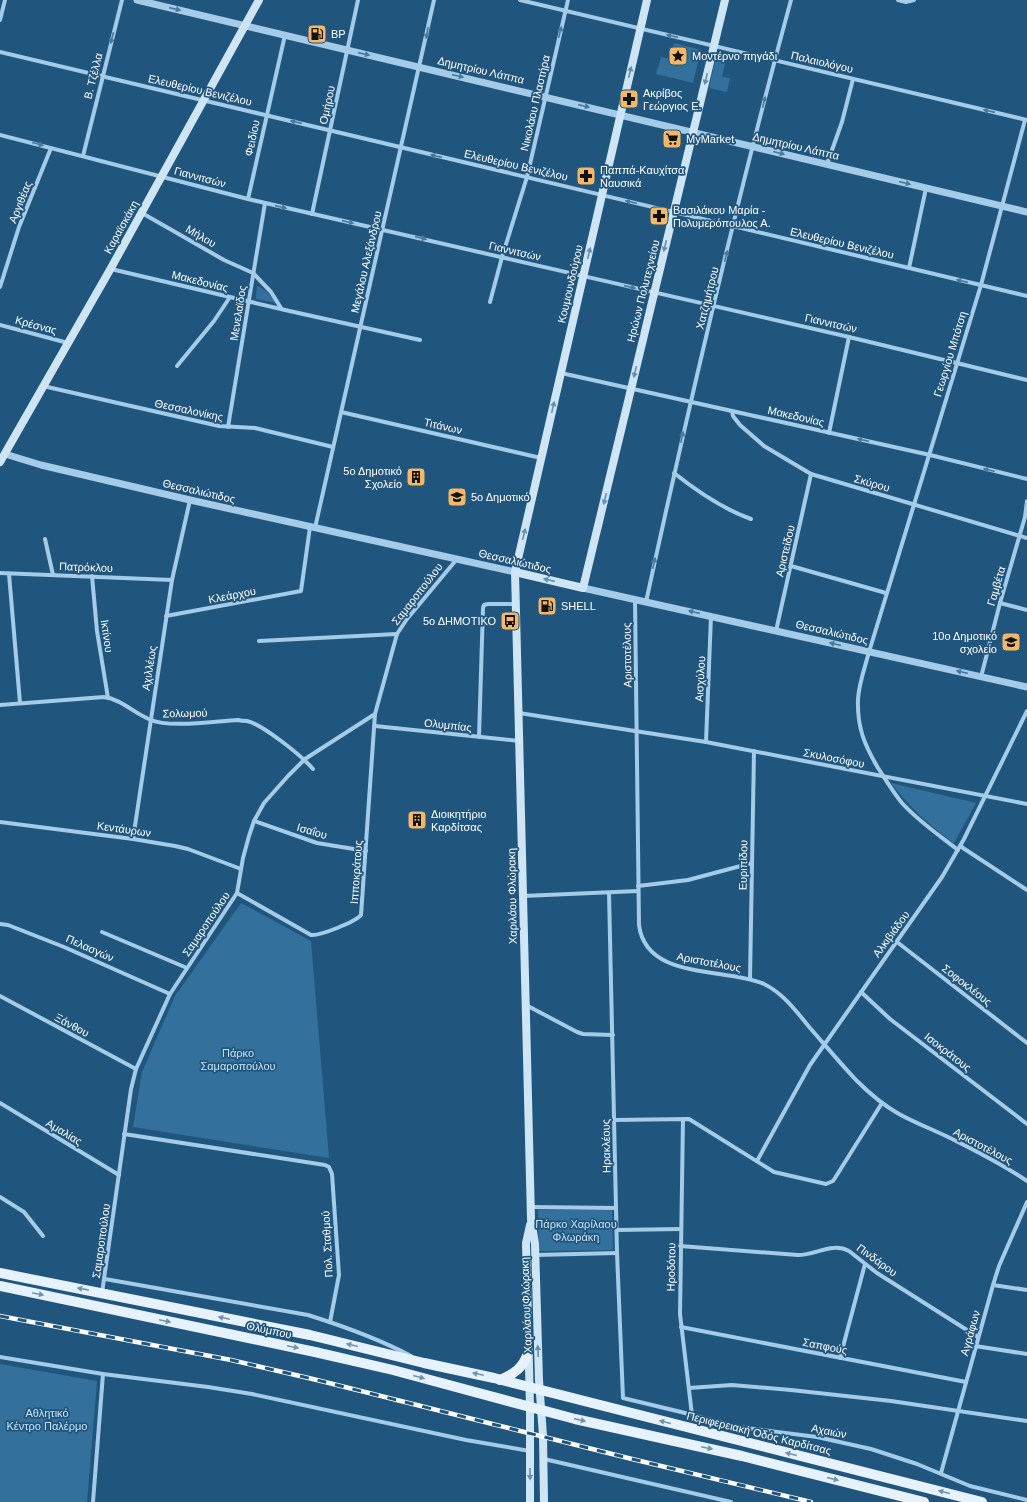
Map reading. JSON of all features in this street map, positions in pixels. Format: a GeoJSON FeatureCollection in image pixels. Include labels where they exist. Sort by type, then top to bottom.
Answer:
{"type":"FeatureCollection","features":[{"type":"Feature","properties":{"kind":"main road","name":"Καραϊσκάκη"},"geometry":{"type":"LineString","coordinates":[[0,462],[2,453],[43,386],[111,268],[259,0]]}},
{"type":"Feature","properties":{"kind":"main road","name":"Κουμουνδούρου"},"geometry":{"type":"LineString","coordinates":[[516,572],[647,0]]}},
{"type":"Feature","properties":{"kind":"main road","name":"Ηρώων Πολυτεχνείου"},"geometry":{"type":"LineString","coordinates":[[583,588],[724,0]]}},
{"type":"Feature","properties":{"kind":"main road","name":"Θεσσαλιώτιδος"},"geometry":{"type":"LineString","coordinates":[[516,572],[583,588]]}},
{"type":"Feature","properties":{"kind":"main road","name":"Χαριλάου Φλώρακη"},"geometry":{"type":"LineString","coordinates":[[516,572],[531,1219],[535,1255],[544,1459],[544,1502]]}},
{"type":"Feature","properties":{"kind":"main road","name":"Χαριλάου Φλώρακη"},"geometry":{"type":"LineString","coordinates":[[530,1502],[530,1387],[526,1243],[531,1219]]}},
{"type":"Feature","properties":{"kind":"main road","name":"Ολύμπου"},"geometry":{"type":"LineString","coordinates":[[0,1272],[310,1335],[530,1387]]}},
{"type":"Feature","properties":{"kind":"main road","name":"Ολύμπου"},"geometry":{"type":"LineString","coordinates":[[0,1286],[316,1352],[393,1370],[530,1408]]}},
{"type":"Feature","properties":{"kind":"main road"},"geometry":{"type":"LineString","coordinates":[[500,1380],[518,1370],[525,1362],[528,1353]]}},
{"type":"Feature","properties":{"kind":"main road","name":"Περιφερειακή Οδός Καρδίτσας"},"geometry":{"type":"LineString","coordinates":[[530,1387],[982,1502]]}},
{"type":"Feature","properties":{"kind":"main road"},"geometry":{"type":"LineString","coordinates":[[530,1408],[742,1456],[924,1502]]}},
{"type":"Feature","properties":{"kind":"street"},"geometry":{"type":"LineString","coordinates":[[0,20],[5,0]]}},
{"type":"Feature","properties":{"kind":"street","name":"Β. Τζέλλα"},"geometry":{"type":"LineString","coordinates":[[83,156],[122,0]]}},
{"type":"Feature","properties":{"kind":"street"},"geometry":{"type":"LineString","coordinates":[[137,0],[245,25]]}},
{"type":"Feature","properties":{"kind":"street","name":"Ομήρου"},"geometry":{"type":"LineString","coordinates":[[312,214],[358,0]]}},
{"type":"Feature","properties":{"kind":"street","name":"Μεγάλου Αλεξάνδρου"},"geometry":{"type":"LineString","coordinates":[[301,591],[313,528],[402,148],[434,0]]}},
{"type":"Feature","properties":{"kind":"street","name":"Παλαιολόγου"},"geometry":{"type":"LineString","coordinates":[[520,0],[1026,120]]}},
{"type":"Feature","properties":{"kind":"street","name":"Νικολάου Πλαστήρα"},"geometry":{"type":"LineString","coordinates":[[490,302],[502,257],[527,177],[568,0]]}},
{"type":"Feature","properties":{"kind":"street","name":"Χατζημήτρου"},"geometry":{"type":"LineString","coordinates":[[646,602],[674,473],[714,306],[753,146],[791,0]]}},
{"type":"Feature","properties":{"kind":"street"},"geometry":{"type":"LineString","coordinates":[[898,0],[906,2],[914,0]]}},
{"type":"Feature","properties":{"kind":"street","name":"Δημητρίου Λάππα"},"geometry":{"type":"LineString","coordinates":[[245,25],[1027,212]]}},
{"type":"Feature","properties":{"kind":"street","name":"Φειδίου"},"geometry":{"type":"LineString","coordinates":[[248,199],[285,35]]}},
{"type":"Feature","properties":{"kind":"street","name":"Ελευθερίου Βενιζέλου"},"geometry":{"type":"LineString","coordinates":[[0,52],[1027,296]]}},
{"type":"Feature","properties":{"kind":"street"},"geometry":{"type":"LineString","coordinates":[[827,164],[842,122],[853,79]]}},
{"type":"Feature","properties":{"kind":"street","name":"Γεωργίου Μπότση"},"geometry":{"type":"LineString","coordinates":[[1026,120],[980,285],[930,455],[886,593],[862,675],[858,698],[861,734],[867,749],[897,797],[908,809],[959,848],[1027,890]]}},
{"type":"Feature","properties":{"kind":"street","name":"Γιαννιτσών"},"geometry":{"type":"LineString","coordinates":[[0,135],[248,199],[849,337],[1027,380]]}},
{"type":"Feature","properties":{"kind":"street","name":"Αργιθέας"},"geometry":{"type":"LineString","coordinates":[[0,287],[19,227],[51,148]]}},
{"type":"Feature","properties":{"kind":"street"},"geometry":{"type":"LineString","coordinates":[[909,268],[926,188]]}},
{"type":"Feature","properties":{"kind":"street","name":"Μενελαϊδος"},"geometry":{"type":"LineString","coordinates":[[228,427],[265,203]]}},
{"type":"Feature","properties":{"kind":"street","name":"Μήλου"},"geometry":{"type":"LineString","coordinates":[[141,213],[224,260],[254,273]]}},
{"type":"Feature","properties":{"kind":"street","name":"Μακεδονίας"},"geometry":{"type":"LineString","coordinates":[[111,268],[249,302],[420,340]]}},
{"type":"Feature","properties":{"kind":"street"},"geometry":{"type":"LineString","coordinates":[[254,273],[271,292],[283,309]]}},
{"type":"Feature","properties":{"kind":"street"},"geometry":{"type":"LineString","coordinates":[[178,366],[214,322],[230,297]]}},
{"type":"Feature","properties":{"kind":"street","name":"Κρέσνας"},"geometry":{"type":"LineString","coordinates":[[0,325],[68,343]]}},
{"type":"Feature","properties":{"kind":"street"},"geometry":{"type":"LineString","coordinates":[[829,433],[849,337]]}},
{"type":"Feature","properties":{"kind":"street","name":"Μακεδονίας"},"geometry":{"type":"LineString","coordinates":[[561,373],[930,455],[1027,479]]}},
{"type":"Feature","properties":{"kind":"street","name":"Θεσσαλονίκης"},"geometry":{"type":"LineString","coordinates":[[43,386],[219,426],[255,428],[333,447]]}},
{"type":"Feature","properties":{"kind":"street","name":"Σκύρου"},"geometry":{"type":"LineString","coordinates":[[732,411],[733,416],[740,425],[764,446],[811,474],[1027,538]]}},
{"type":"Feature","properties":{"kind":"street","name":"Τιτάνων"},"geometry":{"type":"LineString","coordinates":[[341,412],[542,458]]}},
{"type":"Feature","properties":{"kind":"street","name":"Θεσσαλιώτιδος"},"geometry":{"type":"LineString","coordinates":[[2,453],[41,465],[190,500],[516,572]]}},
{"type":"Feature","properties":{"kind":"street"},"geometry":{"type":"LineString","coordinates":[[674,473],[725,508],[751,520]]}},
{"type":"Feature","properties":{"kind":"street","name":"Αριστείδου"},"geometry":{"type":"LineString","coordinates":[[776,631],[811,474]]}},
{"type":"Feature","properties":{"kind":"street","name":"Αχιλλέως"},"geometry":{"type":"LineString","coordinates":[[133,839],[172,580],[190,500]]}},
{"type":"Feature","properties":{"kind":"street","name":"Γαμβέτα"},"geometry":{"type":"LineString","coordinates":[[981,677],[1000,603],[1025,517],[1027,500]]}},
{"type":"Feature","properties":{"kind":"street"},"geometry":{"type":"LineString","coordinates":[[45,539],[53,575]]}},
{"type":"Feature","properties":{"kind":"street","name":"Σαμαροπούλου"},"geometry":{"type":"LineString","coordinates":[[102,1293],[128,1101],[136,1069],[170,994],[237,893],[249,836],[254,821],[268,798],[305,759],[375,714],[397,634],[407,619],[456,559]]}},
{"type":"Feature","properties":{"kind":"street"},"geometry":{"type":"LineString","coordinates":[[791,566],[886,593]]}},
{"type":"Feature","properties":{"kind":"street","name":"Πατρόκλου"},"geometry":{"type":"LineString","coordinates":[[0,573],[172,580]]}},
{"type":"Feature","properties":{"kind":"street"},"geometry":{"type":"LineString","coordinates":[[9,574],[20,703]]}},
{"type":"Feature","properties":{"kind":"street","name":"Ικτίνου"},"geometry":{"type":"LineString","coordinates":[[92,576],[97,631],[108,698]]}},
{"type":"Feature","properties":{"kind":"street","name":"Θεσσαλιώτιδος"},"geometry":{"type":"LineString","coordinates":[[583,588],[1027,687]]}},
{"type":"Feature","properties":{"kind":"street","name":"Κλεάρχου"},"geometry":{"type":"LineString","coordinates":[[166,616],[301,591]]}},
{"type":"Feature","properties":{"kind":"street","name":"Αριστοτέλους"},"geometry":{"type":"LineString","coordinates":[[635,599],[638,892],[640,933],[647,947],[656,956],[670,964],[750,979],[768,986],[792,1007],[857,1081],[882,1103],[912,1121],[985,1156],[1027,1181]]}},
{"type":"Feature","properties":{"kind":"street"},"geometry":{"type":"LineString","coordinates":[[1000,603],[1027,610]]}},
{"type":"Feature","properties":{"kind":"street"},"geometry":{"type":"LineString","coordinates":[[479,737],[483,608],[484,605],[488,604],[516,604]]}},
{"type":"Feature","properties":{"kind":"street","name":"Αισχύλου"},"geometry":{"type":"LineString","coordinates":[[706,742],[711,616]]}},
{"type":"Feature","properties":{"kind":"street"},"geometry":{"type":"LineString","coordinates":[[259,641],[397,634]]}},
{"type":"Feature","properties":{"kind":"street","name":"Σολωμού"},"geometry":{"type":"LineString","coordinates":[[0,705],[108,698],[117,701],[150,720],[164,724],[238,720],[248,721],[260,727],[305,759],[313,769]]}},
{"type":"Feature","properties":{"kind":"street","name":"Αλκιβιάδου"},"geometry":{"type":"LineString","coordinates":[[757,1161],[806,1072],[824,1044],[942,877],[959,848],[1027,711]]}},
{"type":"Feature","properties":{"kind":"street","name":"Σκυλοσόφου"},"geometry":{"type":"LineString","coordinates":[[519,713],[637,730],[706,742],[1027,804]]}},
{"type":"Feature","properties":{"kind":"street","name":"Ιπποκράτους"},"geometry":{"type":"LineString","coordinates":[[237,893],[311,935],[317,935],[356,919],[361,914],[375,714]]}},
{"type":"Feature","properties":{"kind":"street","name":"Ολυμπίας"},"geometry":{"type":"LineString","coordinates":[[374,726],[520,741]]}},
{"type":"Feature","properties":{"kind":"street","name":"Ευριπίδου"},"geometry":{"type":"LineString","coordinates":[[750,979],[754,751]]}},
{"type":"Feature","properties":{"kind":"street","name":"Ισαΐου"},"geometry":{"type":"LineString","coordinates":[[254,821],[317,843],[366,851]]}},
{"type":"Feature","properties":{"kind":"street","name":"Κεντάυρων"},"geometry":{"type":"LineString","coordinates":[[0,822],[133,839],[181,847],[241,869]]}},
{"type":"Feature","properties":{"kind":"street"},"geometry":{"type":"LineString","coordinates":[[638,886],[688,880],[752,863]]}},
{"type":"Feature","properties":{"kind":"street"},"geometry":{"type":"LineString","coordinates":[[523,896],[638,892]]}},
{"type":"Feature","properties":{"kind":"street","name":"Ηρακλέους"},"geometry":{"type":"LineString","coordinates":[[609,893],[617,1253],[623,1398]]}},
{"type":"Feature","properties":{"kind":"street","name":"Πελασγών"},"geometry":{"type":"LineString","coordinates":[[0,924],[8,925],[64,947],[170,994]]}},
{"type":"Feature","properties":{"kind":"street"},"geometry":{"type":"LineString","coordinates":[[102,932],[188,968]]}},
{"type":"Feature","properties":{"kind":"street","name":"Σοφοκλέους"},"geometry":{"type":"LineString","coordinates":[[897,942],[1027,1044]]}},
{"type":"Feature","properties":{"kind":"street","name":"Ισοκράτους"},"geometry":{"type":"LineString","coordinates":[[860,992],[890,1019],[1027,1124]]}},
{"type":"Feature","properties":{"kind":"street","name":"Ξάνθου"},"geometry":{"type":"LineString","coordinates":[[0,996],[136,1069]]}},
{"type":"Feature","properties":{"kind":"street"},"geometry":{"type":"LineString","coordinates":[[526,1005],[577,1032],[583,1034],[612,1035]]}},
{"type":"Feature","properties":{"kind":"street"},"geometry":{"type":"LineString","coordinates":[[614,1120],[691,1120],[769,1169],[781,1174],[823,1183],[832,1181],[882,1103]]}},
{"type":"Feature","properties":{"kind":"street","name":"Αμαλίας"},"geometry":{"type":"LineString","coordinates":[[0,1104],[119,1175]]}},
{"type":"Feature","properties":{"kind":"street","name":"Ηροδότου"},"geometry":{"type":"LineString","coordinates":[[683,1119],[679,1301],[692,1415]]}},
{"type":"Feature","properties":{"kind":"street","name":"Πολ. Σταθμού"},"geometry":{"type":"LineString","coordinates":[[124,1134],[325,1165],[329,1167],[332,1174],[340,1275],[330,1322]]}},
{"type":"Feature","properties":{"kind":"street"},"geometry":{"type":"LineString","coordinates":[[0,1197],[24,1212],[43,1236]]}},
{"type":"Feature","properties":{"kind":"street","name":"Αγράφων"},"geometry":{"type":"LineString","coordinates":[[941,1473],[975,1346],[999,1266],[1027,1202]]}},
{"type":"Feature","properties":{"kind":"street"},"geometry":{"type":"LineString","coordinates":[[531,1207],[616,1208]]}},
{"type":"Feature","properties":{"kind":"street"},"geometry":{"type":"LineString","coordinates":[[617,1230],[681,1229]]}},
{"type":"Feature","properties":{"kind":"street","name":"Πινδάρου"},"geometry":{"type":"LineString","coordinates":[[680,1246],[798,1255],[810,1254],[828,1248],[838,1247],[849,1251],[865,1264],[899,1287],[978,1337]]}},
{"type":"Feature","properties":{"kind":"street"},"geometry":{"type":"LineString","coordinates":[[535,1255],[617,1253]]}},
{"type":"Feature","properties":{"kind":"street"},"geometry":{"type":"LineString","coordinates":[[840,1358],[865,1264]]}},
{"type":"Feature","properties":{"kind":"street"},"geometry":{"type":"LineString","coordinates":[[105,1279],[308,1315],[395,1347],[424,1363]]}},
{"type":"Feature","properties":{"kind":"street"},"geometry":{"type":"LineString","coordinates":[[993,1285],[1027,1290]]}},
{"type":"Feature","properties":{"kind":"street","name":"Σαπφούς"},"geometry":{"type":"LineString","coordinates":[[681,1328],[966,1382]]}},
{"type":"Feature","properties":{"kind":"street"},"geometry":{"type":"LineString","coordinates":[[975,1346],[1027,1354]]}},
{"type":"Feature","properties":{"kind":"street"},"geometry":{"type":"LineString","coordinates":[[0,1357],[103,1374],[252,1394],[466,1440],[530,1451]]}},
{"type":"Feature","properties":{"kind":"street"},"geometry":{"type":"LineString","coordinates":[[92,1502],[103,1374]]}},
{"type":"Feature","properties":{"kind":"street"},"geometry":{"type":"LineString","coordinates":[[688,1388],[723,1385],[752,1386],[958,1410],[1027,1421]]}},
{"type":"Feature","properties":{"kind":"street","name":"Αχαιών"},"geometry":{"type":"LineString","coordinates":[[623,1398],[738,1427],[804,1435],[851,1444],[917,1464],[970,1486],[1027,1500]]}},
{"type":"Feature","properties":{"kind":"street"},"geometry":{"type":"LineString","coordinates":[[544,1459],[731,1502]]}},
{"type":"Feature","properties":{"kind":"green space"},"geometry":{"type":"Polygon","coordinates":[[[674,43],[701,50],[693,83],[656,74],[661,57],[670,59],[674,43]]]}},
{"type":"Feature","properties":{"kind":"green space"},"geometry":{"type":"Polygon","coordinates":[[[717,52],[727,55],[722,77],[730,78],[727,92],[709,88],[717,52]]]}},
{"type":"Feature","properties":{"kind":"green space"},"geometry":{"type":"Polygon","coordinates":[[[257,286],[268,293],[276,303],[256,299],[257,286]]]}},
{"type":"Feature","properties":{"kind":"green space"},"geometry":{"type":"Polygon","coordinates":[[[891,783],[976,803],[954,843],[920,816],[891,783]]]}},
{"type":"Feature","properties":{"kind":"green space","name":"Πάρκο Σαμαροπούλου"},"geometry":{"type":"Polygon","coordinates":[[[241,903],[311,941],[329,1158],[133,1127],[142,1072],[175,996],[241,903]]]}},
{"type":"Feature","properties":{"kind":"green space","name":"Πάρκο Χαρίλαου Φλωράκη"},"geometry":{"type":"Polygon","coordinates":[[[538,1210],[612,1210],[613,1250],[539,1251],[538,1210]]]}},
{"type":"Feature","properties":{"kind":"green space","name":"Αθλητικό Κέντρο Παλέρμο"},"geometry":{"type":"Polygon","coordinates":[[[0,1364],[97,1381],[87,1502],[0,1502],[0,1364]]]}},
{"type":"Feature","properties":{"kind":"railway"},"geometry":{"type":"LineString","coordinates":[[0,1316],[231,1360],[811,1502]]}},
{"type":"Feature","properties":{"kind":"place","name":"BP"},"geometry":{"type":"Point","coordinates":[317,34]}},
{"type":"Feature","properties":{"kind":"place","name":"Μοντέρνο πηγάδι"},"geometry":{"type":"Point","coordinates":[678,56]}},
{"type":"Feature","properties":{"kind":"place","name":"Ακρίβος Γεώργιος Ε."},"geometry":{"type":"Point","coordinates":[629,99]}},
{"type":"Feature","properties":{"kind":"place","name":"MyMarket"},"geometry":{"type":"Point","coordinates":[672,139]}},
{"type":"Feature","properties":{"kind":"place","name":"Παππά-Καυχίτσα Ναυσικά"},"geometry":{"type":"Point","coordinates":[586,176]}},
{"type":"Feature","properties":{"kind":"place","name":"Βασιλάκου Μαρία - Πολυμερόπουλος Α."},"geometry":{"type":"Point","coordinates":[659,216]}},
{"type":"Feature","properties":{"kind":"place","name":"5ο Δημοτικό Σχολείο"},"geometry":{"type":"Point","coordinates":[416,477]}},
{"type":"Feature","properties":{"kind":"place","name":"5ο Δημοτικό"},"geometry":{"type":"Point","coordinates":[457,497]}},
{"type":"Feature","properties":{"kind":"place","name":"SHELL"},"geometry":{"type":"Point","coordinates":[547,606]}},
{"type":"Feature","properties":{"kind":"place","name":"5ο ΔΗΜΟΤΙΚΟ"},"geometry":{"type":"Point","coordinates":[510,621]}},
{"type":"Feature","properties":{"kind":"place","name":"10ο Δημοτικό σχολείο"},"geometry":{"type":"Point","coordinates":[1011,642]}},
{"type":"Feature","properties":{"kind":"place","name":"Διοικητήριο Καρδίτσας"},"geometry":{"type":"Point","coordinates":[417,820]}}]}
